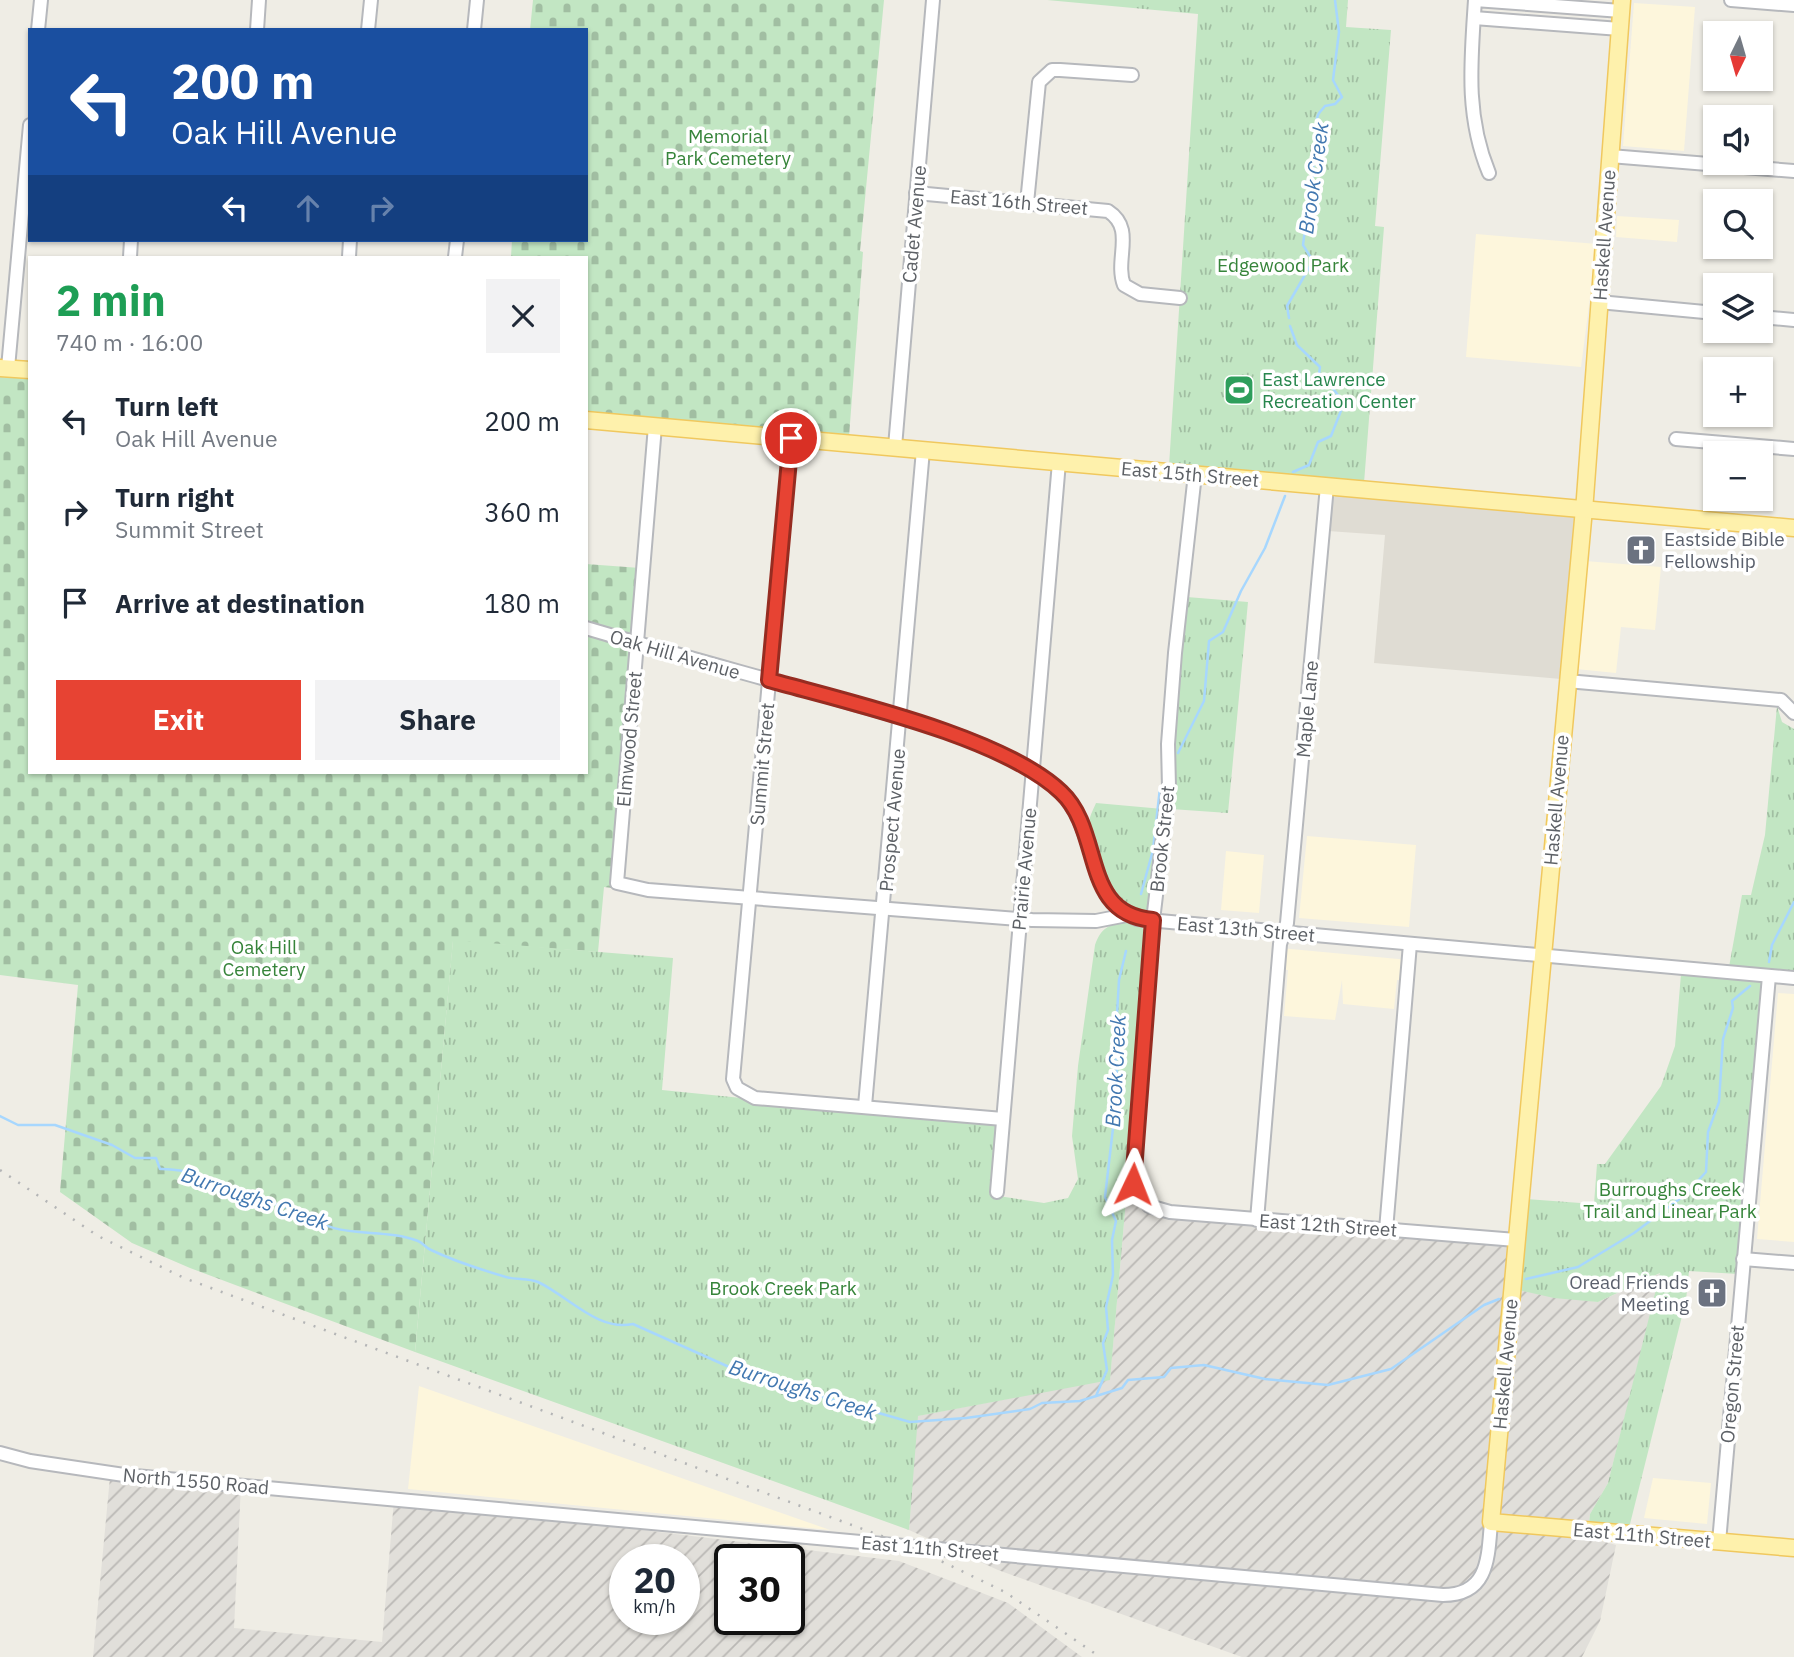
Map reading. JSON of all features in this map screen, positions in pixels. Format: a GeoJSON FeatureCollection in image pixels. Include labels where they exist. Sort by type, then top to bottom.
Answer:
{"type":"FeatureCollection","features":[{"type":"Feature","properties":{"kind":"main road","name":"Haskell Avenue"},"geometry":{"type":"LineString","coordinates":[[1491,1522],[1583,509],[1622,6]]}},
{"type":"Feature","properties":{"kind":"main road"},"geometry":{"type":"LineString","coordinates":[[4,368],[28,370]]}},
{"type":"Feature","properties":{"kind":"main road","name":"East 15th Street"},"geometry":{"type":"LineString","coordinates":[[588,420],[1794,528]]}},
{"type":"Feature","properties":{"kind":"main road","name":"East 11th Street"},"geometry":{"type":"LineString","coordinates":[[1491,1522],[1794,1548]]}},
{"type":"Feature","properties":{"kind":"street"},"geometry":{"type":"LineString","coordinates":[[38,28],[41,0]]}},
{"type":"Feature","properties":{"kind":"street"},"geometry":{"type":"LineString","coordinates":[[257,28],[260,0]]}},
{"type":"Feature","properties":{"kind":"street"},"geometry":{"type":"LineString","coordinates":[[368,28],[371,0]]}},
{"type":"Feature","properties":{"kind":"street"},"geometry":{"type":"LineString","coordinates":[[474,28],[477,0]]}},
{"type":"Feature","properties":{"kind":"street","name":"Cadet Avenue"},"geometry":{"type":"LineString","coordinates":[[895,447],[933,0]]}},
{"type":"Feature","properties":{"kind":"street"},"geometry":{"type":"LineString","coordinates":[[1489,173],[1476,136],[1470,99],[1475,0],[1622,6]]}},
{"type":"Feature","properties":{"kind":"street"},"geometry":{"type":"LineString","coordinates":[[1731,0],[1794,5]]}},
{"type":"Feature","properties":{"kind":"street"},"geometry":{"type":"LineString","coordinates":[[1474,18],[1620,29]]}},
{"type":"Feature","properties":{"kind":"street"},"geometry":{"type":"LineString","coordinates":[[1027,203],[1039,82],[1052,71],[1060,70],[1132,75]]}},
{"type":"Feature","properties":{"kind":"street"},"geometry":{"type":"LineString","coordinates":[[4,368],[28,144]]}},
{"type":"Feature","properties":{"kind":"street"},"geometry":{"type":"LineString","coordinates":[[1610,156],[1794,171]]}},
{"type":"Feature","properties":{"kind":"street","name":"East 16th Street"},"geometry":{"type":"LineString","coordinates":[[916,193],[1108,211],[1120,220],[1123,228],[1121,272],[1124,285],[1140,294],[1180,298]]}},
{"type":"Feature","properties":{"kind":"street"},"geometry":{"type":"LineString","coordinates":[[1599,302],[1703,312]]}},
{"type":"Feature","properties":{"kind":"street"},"geometry":{"type":"LineString","coordinates":[[1773,318],[1794,320]]}},
{"type":"Feature","properties":{"kind":"street","name":"Elmwood Street"},"geometry":{"type":"LineString","coordinates":[[617,883],[655,426]]}},
{"type":"Feature","properties":{"kind":"street","name":"Summit Street"},"geometry":{"type":"LineString","coordinates":[[791,438],[733,1072],[737,1088],[755,1098],[865,1106]]}},
{"type":"Feature","properties":{"kind":"street"},"geometry":{"type":"LineString","coordinates":[[1676,439],[1794,449]]}},
{"type":"Feature","properties":{"kind":"street","name":"Prospect Avenue"},"geometry":{"type":"LineString","coordinates":[[865,1106],[885,908],[923,450]]}},
{"type":"Feature","properties":{"kind":"street","name":"Prairie Avenue"},"geometry":{"type":"LineString","coordinates":[[997,1192],[1059,462]]}},
{"type":"Feature","properties":{"kind":"street","name":"Brook Street"},"geometry":{"type":"LineString","coordinates":[[1143,1201],[1132,1178],[1153,920],[1169,787],[1168,744],[1175,653],[1195,474]]}},
{"type":"Feature","properties":{"kind":"street","name":"Maple Lane"},"geometry":{"type":"LineString","coordinates":[[1257,1220],[1269,1066],[1327,486]]}},
{"type":"Feature","properties":{"kind":"street","name":"Oak Hill Avenue"},"geometry":{"type":"LineString","coordinates":[[588,629],[900,718],[963,740],[1033,771],[1052,784],[1072,804],[1085,830],[1102,886],[1114,905],[1127,915]]}},
{"type":"Feature","properties":{"kind":"street"},"geometry":{"type":"LineString","coordinates":[[1567,681],[1781,701],[1794,713]]}},
{"type":"Feature","properties":{"kind":"street","name":"East 13th Street"},"geometry":{"type":"LineString","coordinates":[[617,883],[648,890],[1021,919],[1096,921],[1127,915],[1153,920],[1794,978]]}},
{"type":"Feature","properties":{"kind":"street"},"geometry":{"type":"LineString","coordinates":[[1386,1230],[1410,944]]}},
{"type":"Feature","properties":{"kind":"street","name":"Oregon Street"},"geometry":{"type":"LineString","coordinates":[[1719,1542],[1769,976]]}},
{"type":"Feature","properties":{"kind":"street"},"geometry":{"type":"LineString","coordinates":[[865,1106],[1003,1119]]}},
{"type":"Feature","properties":{"kind":"street","name":"East 12th Street"},"geometry":{"type":"LineString","coordinates":[[1143,1201],[1155,1209],[1170,1212],[1516,1240]]}},
{"type":"Feature","properties":{"kind":"street"},"geometry":{"type":"LineString","coordinates":[[1743,1259],[1794,1263]]}},
{"type":"Feature","properties":{"kind":"street","name":"North 1550 Road"},"geometry":{"type":"LineString","coordinates":[[0,1453],[30,1461],[114,1474],[394,1500]]}},
{"type":"Feature","properties":{"kind":"street","name":"East 11th Street"},"geometry":{"type":"LineString","coordinates":[[394,1500],[1443,1595],[1466,1591]]}},
{"type":"Feature","properties":{"kind":"street","name":"Haskell Avenue"},"geometry":{"type":"LineString","coordinates":[[1466,1591],[1485,1571],[1491,1522]]}},
{"type":"Feature","properties":{"kind":"shaded area"},"geometry":{"type":"Polygon","coordinates":[[[1634,3],[1695,7],[1684,151],[1623,146],[1634,3]]]}},
{"type":"Feature","properties":{"kind":"shaded area"},"geometry":{"type":"Polygon","coordinates":[[[1617,216],[1679,220],[1677,242],[1616,237],[1617,216]]]}},
{"type":"Feature","properties":{"kind":"shaded area"},"geometry":{"type":"Polygon","coordinates":[[[1476,234],[1597,244],[1581,367],[1466,357],[1476,234]]]}},
{"type":"Feature","properties":{"kind":"shaded area"},"geometry":{"type":"Polygon","coordinates":[[[1336,495],[1572,515],[1576,521],[1561,679],[1374,663],[1385,535],[1328,531],[1331,501],[1336,495]]]}},
{"type":"Feature","properties":{"kind":"shaded area"},"geometry":{"type":"Polygon","coordinates":[[[1585,561],[1661,567],[1655,630],[1621,627],[1616,673],[1576,669],[1585,561]]]}},
{"type":"Feature","properties":{"kind":"shaded area"},"geometry":{"type":"Polygon","coordinates":[[[1307,836],[1416,845],[1409,927],[1299,918],[1307,836]]]}},
{"type":"Feature","properties":{"kind":"shaded area"},"geometry":{"type":"Polygon","coordinates":[[[1226,851],[1264,855],[1259,913],[1221,910],[1226,851]]]}},
{"type":"Feature","properties":{"kind":"shaded area"},"geometry":{"type":"Polygon","coordinates":[[[1280,948],[1409,960],[1407,981],[1397,980],[1394,1009],[1343,1004],[1342,980],[1335,1020],[1284,1016],[1288,970],[1278,969],[1280,948]]]}},
{"type":"Feature","properties":{"kind":"shaded area"},"geometry":{"type":"Polygon","coordinates":[[[1778,993],[1794,994],[1794,1242],[1757,1239],[1778,993]]]}},
{"type":"Feature","properties":{"kind":"shaded area"},"geometry":{"type":"Polygon","coordinates":[[[1126,1200],[1138,1201],[1142,1205],[1522,1246],[1518,1290],[1598,1302],[1661,1273],[1608,1483],[1590,1514],[1588,1537],[1616,1545],[1600,1621],[1582,1657],[1242,1657],[998,1570],[909,1530],[917,1416],[1110,1379],[1126,1200]]]}},
{"type":"Feature","properties":{"kind":"shaded area"},"geometry":{"type":"Polygon","coordinates":[[[419,1386],[830,1530],[408,1489],[419,1386]]]}},
{"type":"Feature","properties":{"kind":"shaded area"},"geometry":{"type":"Polygon","coordinates":[[[110,1477],[241,1485],[234,1628],[382,1642],[394,1500],[758,1544],[714,1544],[714,1635],[805,1635],[805,1550],[899,1561],[1008,1603],[1082,1657],[93,1657],[110,1477]]]}},
{"type":"Feature","properties":{"kind":"shaded area"},"geometry":{"type":"Polygon","coordinates":[[[1653,1478],[1711,1483],[1707,1524],[1644,1518],[1653,1478]]]}},
{"type":"Feature","properties":{"kind":"green space","name":"Memorial Park Cemetery"},"geometry":{"type":"Polygon","coordinates":[[[533,0],[884,0],[860,251],[863,252],[849,437],[588,414],[588,256],[511,256],[512,242],[588,242],[588,28],[530,28],[533,0]]]}},
{"type":"Feature","properties":{"kind":"green space","name":"Edgewood Park"},"geometry":{"type":"Polygon","coordinates":[[[1047,0],[1348,0],[1346,27],[1391,30],[1375,226],[1384,227],[1364,483],[1169,466],[1198,14],[1047,0]]]}},
{"type":"Feature","properties":{"kind":"green space","name":"Oak Hill Cemetery"},"geometry":{"type":"Polygon","coordinates":[[[0,373],[28,376],[28,774],[588,774],[588,634],[632,647],[612,888],[604,887],[598,952],[453,941],[415,1352],[190,1268],[132,1243],[60,1192],[78,985],[0,975],[0,373]]]}},
{"type":"Feature","properties":{"kind":"green space"},"geometry":{"type":"Polygon","coordinates":[[[588,564],[640,568],[634,629],[628,634],[588,624],[588,564]]]}},
{"type":"Feature","properties":{"kind":"green space"},"geometry":{"type":"Polygon","coordinates":[[[1187,597],[1248,602],[1228,813],[1171,809],[1180,651],[1187,597]]]}},
{"type":"Feature","properties":{"kind":"green space","name":"Burroughs Creek Trail and Linear Park"},"geometry":{"type":"Polygon","coordinates":[[[1777,706],[1782,722],[1794,729],[1794,971],[1765,969],[1738,1274],[1689,1271],[1686,1300],[1629,1528],[1589,1524],[1590,1514],[1608,1483],[1660,1273],[1598,1302],[1554,1298],[1518,1290],[1526,1199],[1594,1204],[1597,1164],[1605,1164],[1661,1086],[1675,1046],[1681,974],[1727,978],[1742,895],[1751,895],[1765,835],[1777,706]]]}},
{"type":"Feature","properties":{"kind":"green space"},"geometry":{"type":"Polygon","coordinates":[[[1096,803],[1163,809],[1147,913],[1135,912],[1124,906],[1099,865],[1090,835],[1089,821],[1096,803]]]}},
{"type":"Feature","properties":{"kind":"green space","name":"Brook Creek Park"},"geometry":{"type":"Polygon","coordinates":[[[1126,922],[1140,925],[1147,934],[1138,1201],[1126,1200],[1110,1380],[918,1416],[909,1530],[415,1352],[453,940],[673,958],[662,1090],[997,1124],[992,1195],[1044,1203],[1068,1198],[1078,1179],[1072,1136],[1078,1066],[1095,945],[1106,928],[1126,922]]]}},
{"type":"Feature","properties":{"kind":"waterway","name":"Brook Creek"},"geometry":{"type":"LineString","coordinates":[[1289,318],[1287,306],[1313,261],[1303,245],[1308,206],[1313,200],[1314,143],[1318,115],[1325,106],[1335,104],[1342,97],[1333,80],[1339,32],[1335,0]]}},
{"type":"Feature","properties":{"kind":"waterway","name":"Brook Creek"},"geometry":{"type":"LineString","coordinates":[[1290,326],[1297,345],[1320,367],[1318,381],[1331,386],[1344,403],[1331,436],[1318,442],[1309,465],[1293,472]]}},
{"type":"Feature","properties":{"kind":"waterway","name":"Brook Creek"},"geometry":{"type":"LineString","coordinates":[[1178,753],[1204,701],[1209,641],[1223,632],[1241,591],[1265,548],[1285,496]]}},
{"type":"Feature","properties":{"kind":"waterway","name":"Brook Creek"},"geometry":{"type":"LineString","coordinates":[[1141,894],[1153,850],[1160,788]]}},
{"type":"Feature","properties":{"kind":"waterway","name":"Burroughs Creek"},"geometry":{"type":"LineString","coordinates":[[1769,962],[1772,945],[1794,902]]}},
{"type":"Feature","properties":{"kind":"waterway","name":"Brook Creek"},"geometry":{"type":"LineString","coordinates":[[1096,1396],[1107,1370],[1103,1343],[1108,1330],[1106,1307],[1113,1275],[1112,1240],[1116,1221],[1105,1197],[1118,1085],[1115,1048],[1119,980],[1126,951]]}},
{"type":"Feature","properties":{"kind":"waterway","name":"Burroughs Creek"},"geometry":{"type":"LineString","coordinates":[[1526,1279],[1578,1267],[1634,1233],[1686,1194],[1706,1172],[1708,1132],[1719,1102],[1723,1039],[1733,1008],[1732,1001],[1750,986]]}},
{"type":"Feature","properties":{"kind":"waterway","name":"Burroughs Creek"},"geometry":{"type":"LineString","coordinates":[[0,1116],[18,1125],[55,1125],[112,1145],[135,1158],[156,1158],[160,1169],[197,1174],[266,1201],[303,1210],[328,1226],[418,1241],[431,1250],[468,1265],[506,1277],[538,1282],[595,1318],[620,1325],[633,1324],[747,1375],[910,1422],[966,1418],[1030,1409],[1042,1403],[1080,1401],[1122,1388],[1128,1380],[1164,1377],[1171,1368],[1204,1365],[1265,1379],[1328,1385],[1391,1369],[1484,1305],[1499,1299]]}},
{"type":"Feature","properties":{"kind":"railway"},"geometry":{"type":"LineString","coordinates":[[0,1170],[98,1236],[184,1278],[914,1548],[1005,1592],[1100,1657]]}},
{"type":"Feature","properties":{"kind":"place","name":"East Lawrence Recreation Center"},"geometry":{"type":"Point","coordinates":[1239,390]}},
{"type":"Feature","properties":{"kind":"place","name":"Eastside Bible Fellowship"},"geometry":{"type":"Point","coordinates":[1641,550]}},
{"type":"Feature","properties":{"kind":"place","name":"Oread Friends Meeting"},"geometry":{"type":"Point","coordinates":[1712,1293]}},
{"type":"Feature","properties":{"kind":"route"},"geometry":{"type":"LineString","coordinates":[[791,438],[769,680],[940,731],[1041,776],[1063,793],[1080,817],[1102,886],[1114,905],[1136,919],[1153,920],[1133,1184]]}}]}
